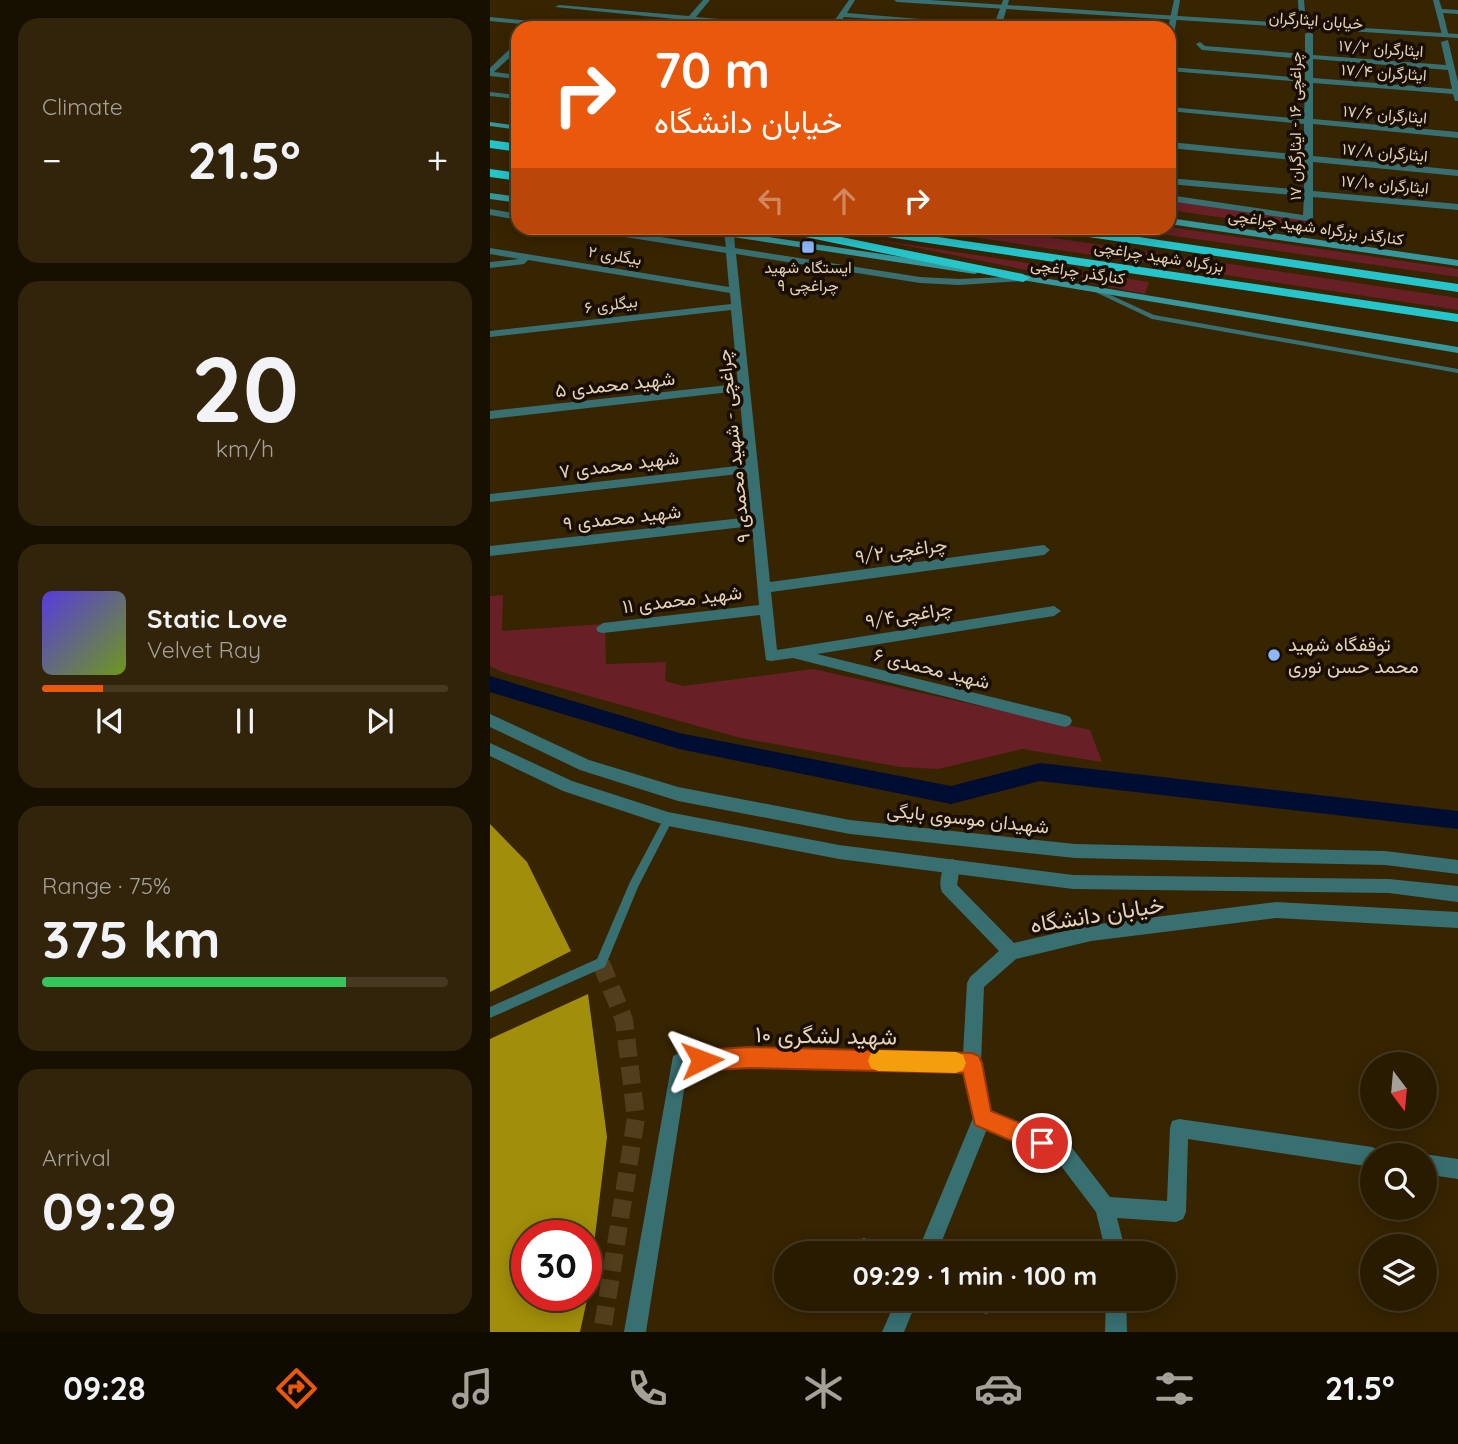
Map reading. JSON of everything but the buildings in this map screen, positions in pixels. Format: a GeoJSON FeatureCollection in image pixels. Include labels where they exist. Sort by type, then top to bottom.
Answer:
{"type":"FeatureCollection","features":[{"type":"Feature","properties":{"kind":"highway"},"geometry":{"type":"LineString","coordinates":[[490,144],[511,147]]}},
{"type":"Feature","properties":{"kind":"highway"},"geometry":{"type":"LineString","coordinates":[[490,173],[511,176]]}},
{"type":"Feature","properties":{"kind":"highway"},"geometry":{"type":"LineString","coordinates":[[815,235],[1023,278]]}},
{"type":"Feature","properties":{"kind":"highway","name":"بزرگراه شهید چراغچی"},"geometry":{"type":"LineString","coordinates":[[901,235],[1458,318]]}},
{"type":"Feature","properties":{"kind":"highway","name":"بزرگراه شهید چراغچی"},"geometry":{"type":"LineString","coordinates":[[1102,235],[1458,288]]}},
{"type":"Feature","properties":{"kind":"main road"},"geometry":{"type":"LineString","coordinates":[[490,124],[511,127]]}},
{"type":"Feature","properties":{"kind":"main road"},"geometry":{"type":"LineString","coordinates":[[490,195],[511,199]]}},
{"type":"Feature","properties":{"kind":"main road","name":"کنارگذر بزرگراه شهید چراغچی"},"geometry":{"type":"LineString","coordinates":[[1176,222],[1458,263]]}},
{"type":"Feature","properties":{"kind":"main road","name":"کنارگذر چراغچی"},"geometry":{"type":"LineString","coordinates":[[742,235],[1091,288],[1458,350]]}},
{"type":"Feature","properties":{"kind":"street"},"geometry":{"type":"LineString","coordinates":[[545,21],[566,0]]}},
{"type":"Feature","properties":{"kind":"street"},"geometry":{"type":"LineString","coordinates":[[690,19],[707,0]]}},
{"type":"Feature","properties":{"kind":"street"},"geometry":{"type":"LineString","coordinates":[[838,21],[852,0]]}},
{"type":"Feature","properties":{"kind":"street","name":"خیابان ایثارگران"},"geometry":{"type":"LineString","coordinates":[[897,0],[1006,4],[1173,20],[1190,17],[1303,24],[1446,39],[1458,43]]}},
{"type":"Feature","properties":{"kind":"street"},"geometry":{"type":"LineString","coordinates":[[1173,20],[1177,0]]}},
{"type":"Feature","properties":{"kind":"street"},"geometry":{"type":"LineString","coordinates":[[1301,0],[1303,24]]}},
{"type":"Feature","properties":{"kind":"street"},"geometry":{"type":"LineString","coordinates":[[1436,0],[1457,96]]}},
{"type":"Feature","properties":{"kind":"street"},"geometry":{"type":"LineString","coordinates":[[999,21],[1006,4]]}},
{"type":"Feature","properties":{"kind":"street"},"geometry":{"type":"LineString","coordinates":[[559,8],[714,21]]}},
{"type":"Feature","properties":{"kind":"street"},"geometry":{"type":"LineString","coordinates":[[1440,11],[1458,12]]}},
{"type":"Feature","properties":{"kind":"street"},"geometry":{"type":"LineString","coordinates":[[843,15],[920,21]]}},
{"type":"Feature","properties":{"kind":"street"},"geometry":{"type":"LineString","coordinates":[[490,19],[511,22]]}},
{"type":"Feature","properties":{"kind":"street","name":"خیابان ایثارگران"},"geometry":{"type":"LineString","coordinates":[[1176,21],[1188,26],[1309,34],[1446,39],[1458,36]]}},
{"type":"Feature","properties":{"kind":"street","name":"چراغچی ۱۶ - ایثارگران ۱۷"},"geometry":{"type":"LineString","coordinates":[[1176,199],[1308,218],[1309,34]]}},
{"type":"Feature","properties":{"kind":"street","name":"ایثارگران ۱۷/۲"},"geometry":{"type":"LineString","coordinates":[[1200,44],[1202,48],[1454,73]]}},
{"type":"Feature","properties":{"kind":"street"},"geometry":{"type":"LineString","coordinates":[[490,73],[511,52]]}},
{"type":"Feature","properties":{"kind":"street"},"geometry":{"type":"LineString","coordinates":[[490,55],[507,56]]}},
{"type":"Feature","properties":{"kind":"street","name":"ایثارگران ۱۷/۴"},"geometry":{"type":"LineString","coordinates":[[1176,70],[1457,96]]}},
{"type":"Feature","properties":{"kind":"street"},"geometry":{"type":"LineString","coordinates":[[490,73],[511,75]]}},
{"type":"Feature","properties":{"kind":"street"},"geometry":{"type":"LineString","coordinates":[[490,94],[511,96]]}},
{"type":"Feature","properties":{"kind":"street","name":"ایثارگران ۱۷/۶"},"geometry":{"type":"LineString","coordinates":[[1176,110],[1458,135]]}},
{"type":"Feature","properties":{"kind":"street","name":"ایثارگران ۱۷/۸"},"geometry":{"type":"LineString","coordinates":[[1176,146],[1458,173]]}},
{"type":"Feature","properties":{"kind":"street","name":"ایثارگران ۱۷/۱۰"},"geometry":{"type":"LineString","coordinates":[[1176,182],[1458,207]]}},
{"type":"Feature","properties":{"kind":"street"},"geometry":{"type":"LineString","coordinates":[[490,212],[511,216]]}},
{"type":"Feature","properties":{"kind":"street"},"geometry":{"type":"LineString","coordinates":[[633,235],[920,280],[959,282],[1023,278]]}},
{"type":"Feature","properties":{"kind":"street","name":"۹ چراغچی - شهید محمدی"},"geometry":{"type":"LineString","coordinates":[[729,235],[771,656]]}},
{"type":"Feature","properties":{"kind":"street","name":"بیگلری ۲"},"geometry":{"type":"LineString","coordinates":[[490,251],[735,290]]}},
{"type":"Feature","properties":{"kind":"street"},"geometry":{"type":"LineString","coordinates":[[490,265],[539,259]]}},
{"type":"Feature","properties":{"kind":"street","name":"بیگلری ۶"},"geometry":{"type":"LineString","coordinates":[[490,334],[736,306]]}},
{"type":"Feature","properties":{"kind":"street","name":"شهید محمدی ۵"},"geometry":{"type":"LineString","coordinates":[[490,415],[744,387]]}},
{"type":"Feature","properties":{"kind":"street","name":"شهید محمدی ۷"},"geometry":{"type":"LineString","coordinates":[[490,498],[752,468]]}},
{"type":"Feature","properties":{"kind":"street","name":"شهید محمدی ۹"},"geometry":{"type":"LineString","coordinates":[[490,551],[757,521]]}},
{"type":"Feature","properties":{"kind":"street","name":"۹/۲ چراغچی"},"geometry":{"type":"LineString","coordinates":[[764,588],[1044,550]]}},
{"type":"Feature","properties":{"kind":"street","name":"شهید محمدی ۱۱"},"geometry":{"type":"LineString","coordinates":[[603,628],[766,609]]}},
{"type":"Feature","properties":{"kind":"street","name":"۹/۴چراغچی"},"geometry":{"type":"LineString","coordinates":[[771,656],[1054,611]]}},
{"type":"Feature","properties":{"kind":"street","name":"شهید محمدی ۶"},"geometry":{"type":"LineString","coordinates":[[790,653],[1065,721]]}},
{"type":"Feature","properties":{"kind":"street","name":"شهیدان موسوی بایگی"},"geometry":{"type":"LineString","coordinates":[[490,720],[585,765],[678,794],[850,827],[1075,851],[1385,858],[1458,867]]}},
{"type":"Feature","properties":{"kind":"street"},"geometry":{"type":"LineString","coordinates":[[490,749],[568,786],[668,819],[839,852],[1073,882],[1389,886],[1458,894]]}},
{"type":"Feature","properties":{"kind":"street"},"geometry":{"type":"LineString","coordinates":[[951,866],[948,887],[1011,952]]}},
{"type":"Feature","properties":{"kind":"street","name":"خیابان دانشگاه"},"geometry":{"type":"LineString","coordinates":[[982,1118],[972,1063],[976,983],[1011,952],[1091,933],[1276,910],[1458,920]]}},
{"type":"Feature","properties":{"kind":"street","name":"شهید لشگری ۱۰"},"geometry":{"type":"LineString","coordinates":[[635,1332],[679,1062],[749,1058],[972,1063]]}},
{"type":"Feature","properties":{"kind":"street"},"geometry":{"type":"LineString","coordinates":[[932,1241],[982,1118],[1062,1151],[1105,1207],[1113,1241]]}},
{"type":"Feature","properties":{"kind":"street"},"geometry":{"type":"LineString","coordinates":[[1105,1207],[1176,1212],[1179,1128],[1360,1155]]}},
{"type":"Feature","properties":{"kind":"street"},"geometry":{"type":"LineString","coordinates":[[1437,1166],[1458,1169]]}},
{"type":"Feature","properties":{"kind":"street"},"geometry":{"type":"LineString","coordinates":[[893,1332],[902,1311]]}},
{"type":"Feature","properties":{"kind":"street"},"geometry":{"type":"LineString","coordinates":[[1116,1311],[1116,1332]]}},
{"type":"Feature","properties":{"kind":"lane"},"geometry":{"type":"LineString","coordinates":[[1091,288],[1152,317],[1458,371]]}},
{"type":"Feature","properties":{"kind":"lane"},"geometry":{"type":"LineString","coordinates":[[490,1013],[601,963],[634,885],[668,819]]}},
{"type":"Feature","properties":{"kind":"shaded area"},"geometry":{"type":"Polygon","coordinates":[[[1176,201],[1306,219],[1304,229],[1176,211],[1176,201]]]}},
{"type":"Feature","properties":{"kind":"shaded area"},"geometry":{"type":"Polygon","coordinates":[[[1176,228],[1458,269],[1458,277],[1167,235],[1176,235],[1176,228]]]}},
{"type":"Feature","properties":{"kind":"shaded area"},"geometry":{"type":"Polygon","coordinates":[[[960,235],[1034,235],[1458,298],[1458,310],[960,235]]]}},
{"type":"Feature","properties":{"kind":"shaded area"},"geometry":{"type":"Polygon","coordinates":[[[873,239],[1149,282],[1145,294],[873,239]]]}},
{"type":"Feature","properties":{"kind":"shaded area"},"geometry":{"type":"Polygon","coordinates":[[[503,595],[502,631],[605,624],[606,664],[666,662],[665,681],[683,686],[813,669],[1090,730],[1102,762],[1022,749],[938,769],[900,767],[741,738],[502,672],[490,666],[490,596],[503,595]]]}},
{"type":"Feature","properties":{"kind":"waterway"},"geometry":{"type":"LineString","coordinates":[[490,684],[679,741],[951,795],[1040,772],[1458,820]]}},
{"type":"Feature","properties":{"kind":"tunnel"},"geometry":{"type":"LineString","coordinates":[[601,963],[624,1020],[636,1118],[602,1332]]}},
{"type":"Feature","properties":{"kind":"slow traffic"},"geometry":{"type":"LineString","coordinates":[[878,1061],[956,1063]]}},
{"type":"Feature","properties":{"kind":"place","name":"ایستگاه شهید چراغچی ۹"},"geometry":{"type":"Point","coordinates":[808,247]}},
{"type":"Feature","properties":{"kind":"place","name":"توقفگاه شهید محمد حسن نوری"},"geometry":{"type":"Point","coordinates":[1274,655]}},
{"type":"Feature","properties":{"kind":"route"},"geometry":{"type":"LineString","coordinates":[[702,1060],[749,1058],[972,1063],[982,1118],[1042,1143]]}}]}
